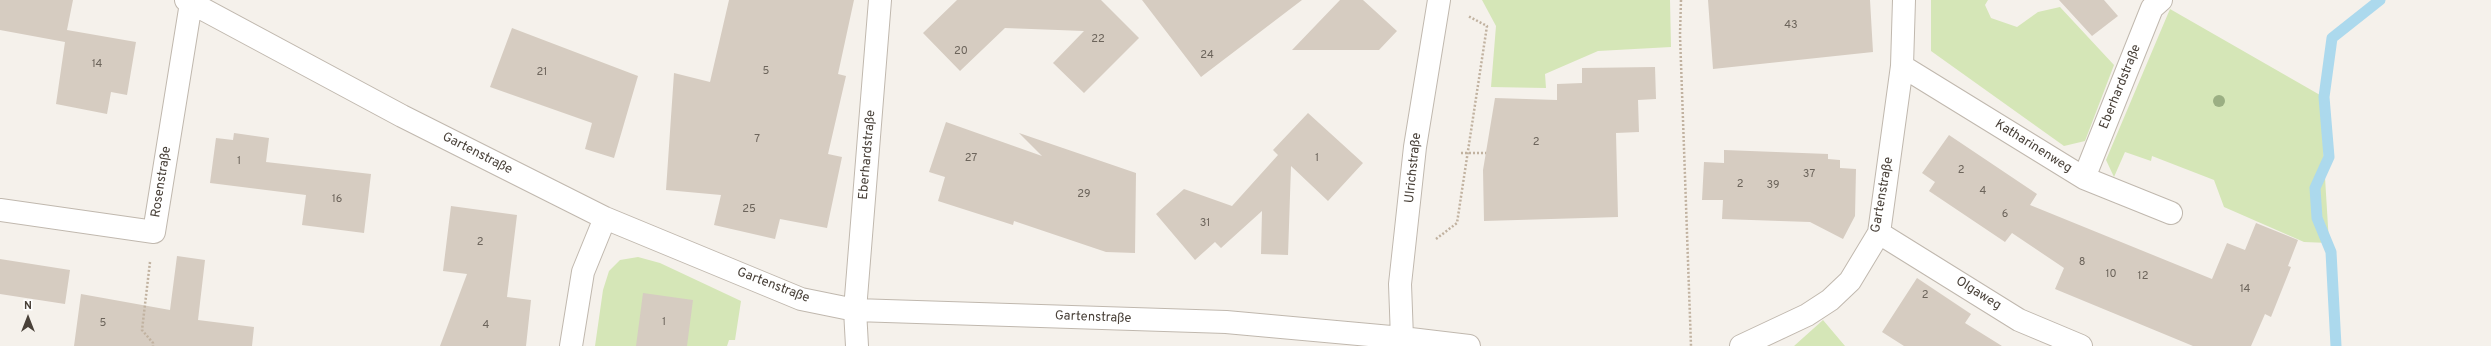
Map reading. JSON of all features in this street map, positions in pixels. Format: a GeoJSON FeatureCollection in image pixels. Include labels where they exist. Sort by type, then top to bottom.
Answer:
{"type":"FeatureCollection","features":[{"type":"Feature","properties":{"kind":"street","name":"Eberhardstraße"},"geometry":{"type":"LineString","coordinates":[[857,346],[855,310],[880,0]]}},
{"type":"Feature","properties":{"kind":"street","name":"Ulrichstraße"},"geometry":{"type":"LineString","coordinates":[[1402,338],[1400,284],[1415,147],[1439,0]]}},
{"type":"Feature","properties":{"kind":"street","name":"Gartenstraße"},"geometry":{"type":"LineString","coordinates":[[1741,346],[1807,315],[1830,300],[1850,281],[1879,233],[1902,66],[1904,0]]}},
{"type":"Feature","properties":{"kind":"street","name":"Eberhardstraße"},"geometry":{"type":"LineString","coordinates":[[2084,178],[2152,8],[2161,0]]}},
{"type":"Feature","properties":{"kind":"street","name":"Gartenstraße"},"geometry":{"type":"LineString","coordinates":[[188,1],[402,116],[605,218],[801,299],[855,310],[1226,322],[1402,338],[1469,346]]}},
{"type":"Feature","properties":{"kind":"street","name":"Rosenstraße"},"geometry":{"type":"LineString","coordinates":[[0,210],[154,232],[188,1]]}},
{"type":"Feature","properties":{"kind":"street","name":"Katharinenweg"},"geometry":{"type":"LineString","coordinates":[[1902,66],[2084,178],[2172,213]]}},
{"type":"Feature","properties":{"kind":"street"},"geometry":{"type":"LineString","coordinates":[[571,346],[583,272],[605,218]]}},
{"type":"Feature","properties":{"kind":"street","name":"Olgaweg"},"geometry":{"type":"LineString","coordinates":[[1879,233],[2019,320],[2081,346]]}},
{"type":"Feature","properties":{"kind":"path"},"geometry":{"type":"LineString","coordinates":[[1432,242],[1456,223],[1487,26],[1439,0]]}},
{"type":"Feature","properties":{"kind":"path"},"geometry":{"type":"LineString","coordinates":[[1680,0],[1692,346]]}},
{"type":"Feature","properties":{"kind":"path"},"geometry":{"type":"LineString","coordinates":[[1461,153],[1486,153]]}},
{"type":"Feature","properties":{"kind":"path"},"geometry":{"type":"LineString","coordinates":[[153,346],[153,343],[142,330],[154,232]]}},
{"type":"Feature","properties":{"kind":"green space"},"geometry":{"type":"Polygon","coordinates":[[[1482,0],[1670,0],[1671,47],[1598,51],[1545,74],[1546,88],[1491,87],[1496,26],[1482,0]]]}},
{"type":"Feature","properties":{"kind":"green space"},"geometry":{"type":"Polygon","coordinates":[[[1931,0],[1988,0],[1985,5],[1991,18],[2017,27],[2038,12],[2060,7],[2114,65],[2085,141],[2064,146],[1931,51],[1931,0]]]}},
{"type":"Feature","properties":{"kind":"green space"},"geometry":{"type":"Polygon","coordinates":[[[2170,9],[2320,95],[2329,243],[2304,242],[2224,207],[2214,180],[2152,156],[2151,161],[2125,152],[2114,177],[2106,160],[2170,9]]]}},
{"type":"Feature","properties":{"kind":"green space"},"geometry":{"type":"Polygon","coordinates":[[[638,257],[660,263],[741,301],[735,340],[729,340],[727,346],[595,346],[603,290],[609,271],[620,260],[638,257]]]}},
{"type":"Feature","properties":{"kind":"green space"},"geometry":{"type":"Polygon","coordinates":[[[1823,320],[1845,346],[1794,346],[1823,320]]]}},
{"type":"Feature","properties":{"kind":"building"},"geometry":{"type":"Polygon","coordinates":[[[0,0],[73,0],[67,30],[136,42],[127,95],[111,92],[107,114],[56,104],[65,42],[0,30],[0,0]]]}},
{"type":"Feature","properties":{"kind":"building"},"geometry":{"type":"Polygon","coordinates":[[[729,0],[854,0],[838,74],[846,76],[828,154],[842,157],[827,228],[780,219],[775,239],[714,225],[721,195],[666,190],[674,73],[710,82],[729,0]]]}},
{"type":"Feature","properties":{"kind":"building"},"geometry":{"type":"Polygon","coordinates":[[[957,0],[1101,0],[1139,38],[1084,93],[1053,63],[1084,31],[1005,28],[960,71],[923,33],[957,0]]]}},
{"type":"Feature","properties":{"kind":"building"},"geometry":{"type":"Polygon","coordinates":[[[1142,0],[1302,0],[1201,77],[1142,0]]]}},
{"type":"Feature","properties":{"kind":"building"},"geometry":{"type":"Polygon","coordinates":[[[1340,0],[1363,0],[1397,31],[1379,50],[1292,50],[1340,0]]]}},
{"type":"Feature","properties":{"kind":"building"},"geometry":{"type":"Polygon","coordinates":[[[1708,0],[1870,0],[1873,52],[1713,69],[1708,0]]]}},
{"type":"Feature","properties":{"kind":"building"},"geometry":{"type":"Polygon","coordinates":[[[2059,0],[2104,0],[2118,16],[2092,36],[2059,0]]]}},
{"type":"Feature","properties":{"kind":"building"},"geometry":{"type":"Polygon","coordinates":[[[512,28],[638,76],[614,158],[585,149],[592,123],[490,87],[512,28]]]}},
{"type":"Feature","properties":{"kind":"building"},"geometry":{"type":"Polygon","coordinates":[[[1655,67],[1656,99],[1638,100],[1639,132],[1616,133],[1618,217],[1484,221],[1483,170],[1495,98],[1557,100],[1557,84],[1582,83],[1582,68],[1655,67]]]}},
{"type":"Feature","properties":{"kind":"building"},"geometry":{"type":"Polygon","coordinates":[[[1308,113],[1363,163],[1328,201],[1291,166],[1288,255],[1261,254],[1262,211],[1221,248],[1215,242],[1195,260],[1156,214],[1184,189],[1232,206],[1278,155],[1273,150],[1308,113]]]}},
{"type":"Feature","properties":{"kind":"building"},"geometry":{"type":"Polygon","coordinates":[[[946,122],[1042,156],[1019,133],[1136,173],[1135,253],[1106,252],[1014,221],[1013,225],[938,201],[945,177],[929,172],[946,122]]]}},
{"type":"Feature","properties":{"kind":"building"},"geometry":{"type":"Polygon","coordinates":[[[234,133],[269,138],[266,162],[371,174],[364,233],[302,225],[306,195],[210,183],[216,138],[233,140],[234,133]]]}},
{"type":"Feature","properties":{"kind":"building"},"geometry":{"type":"Polygon","coordinates":[[[1949,135],[2037,194],[2030,205],[2212,279],[2227,243],[2245,250],[2256,223],[2298,240],[2288,266],[2291,267],[2271,317],[2265,314],[2251,346],[2193,346],[2055,289],[2064,268],[2012,233],[2005,242],[1929,191],[1935,182],[1922,173],[1949,135]]]}},
{"type":"Feature","properties":{"kind":"building"},"geometry":{"type":"Polygon","coordinates":[[[1724,150],[1828,154],[1828,159],[1840,160],[1840,168],[1856,169],[1855,216],[1843,239],[1810,222],[1722,219],[1723,200],[1702,200],[1704,162],[1724,163],[1724,150]]]}},
{"type":"Feature","properties":{"kind":"building"},"geometry":{"type":"Polygon","coordinates":[[[451,206],[517,215],[507,297],[531,300],[526,346],[440,346],[467,274],[443,271],[451,206]]]}},
{"type":"Feature","properties":{"kind":"building"},"geometry":{"type":"Polygon","coordinates":[[[177,256],[205,260],[198,320],[254,327],[252,346],[74,346],[81,294],[170,310],[177,256]]]}},
{"type":"Feature","properties":{"kind":"building"},"geometry":{"type":"Polygon","coordinates":[[[0,259],[70,270],[65,304],[0,294],[0,259]]]}},
{"type":"Feature","properties":{"kind":"building"},"geometry":{"type":"Polygon","coordinates":[[[1917,278],[1971,314],[1965,323],[2002,346],[1904,346],[1882,332],[1917,278]]]}},
{"type":"Feature","properties":{"kind":"building"},"geometry":{"type":"Polygon","coordinates":[[[643,293],[693,300],[687,346],[636,346],[643,293]]]}},
{"type":"Feature","properties":{"kind":"waterway"},"geometry":{"type":"LineString","coordinates":[[2336,346],[2331,252],[2317,218],[2315,188],[2329,157],[2324,97],[2332,38],[2380,0]]}}]}
